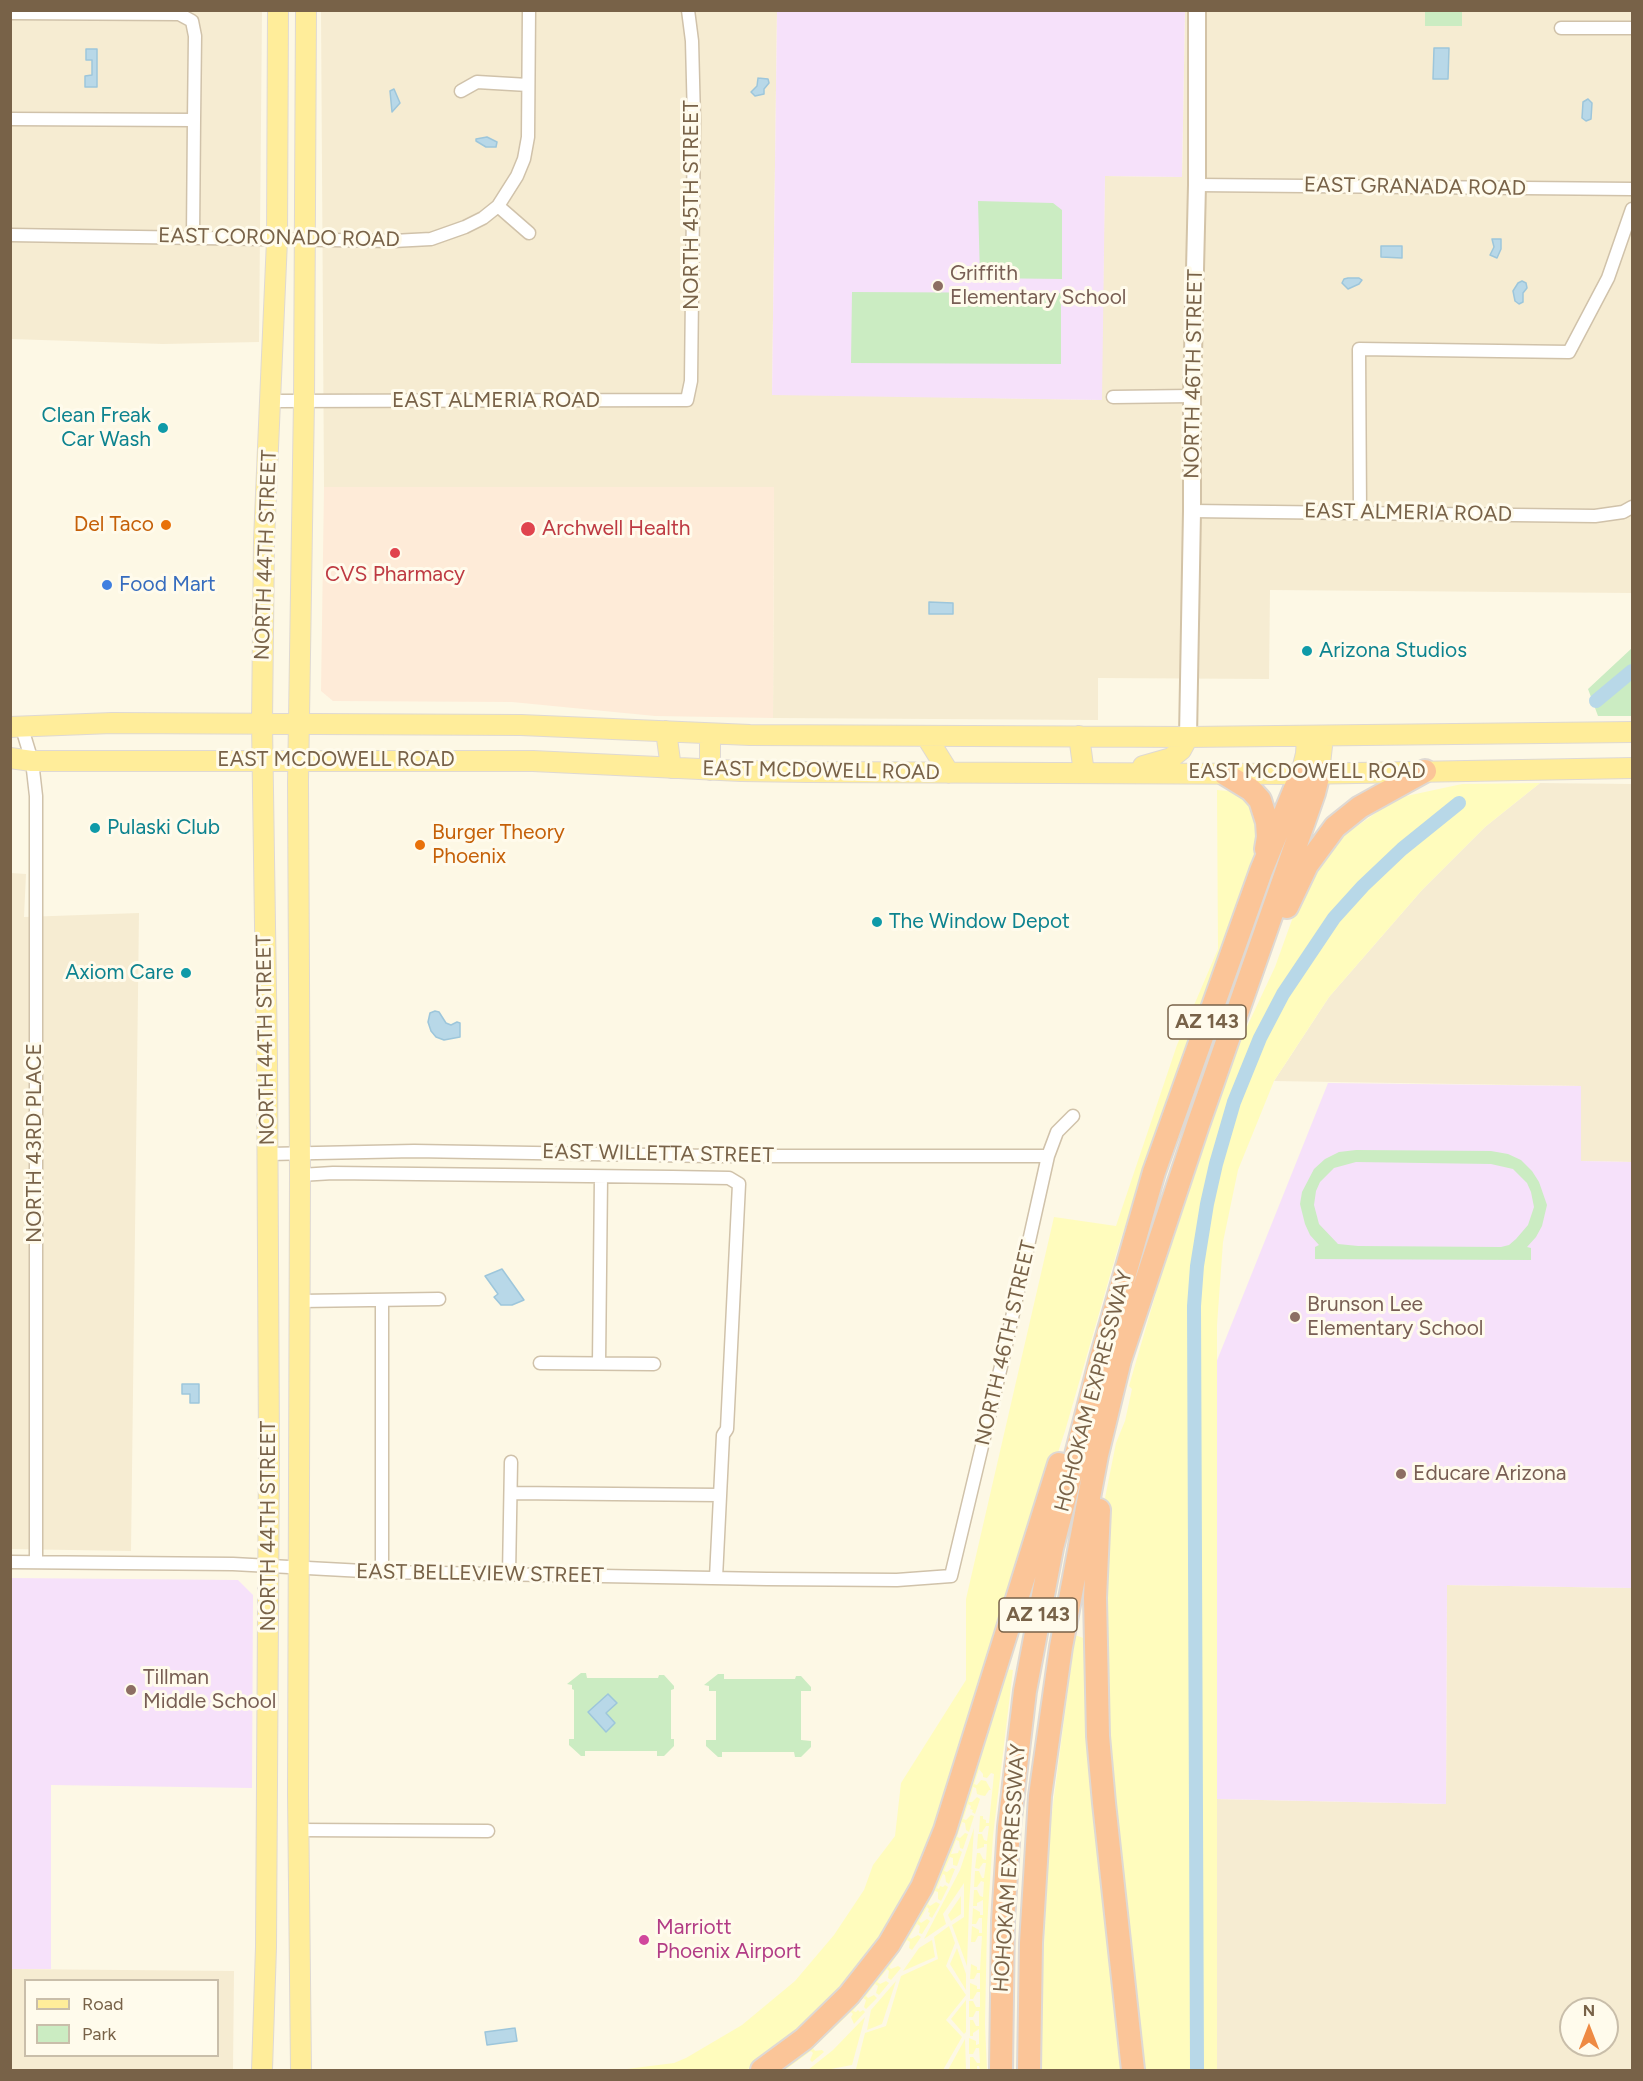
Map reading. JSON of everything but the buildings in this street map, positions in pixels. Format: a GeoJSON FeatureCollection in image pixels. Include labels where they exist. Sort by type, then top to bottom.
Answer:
{"type":"FeatureCollection","features":[{"type":"Feature","properties":{"kind":"highway"},"geometry":{"type":"LineString","coordinates":[[1247,987],[1307,866],[1325,839],[1340,822],[1360,807],[1425,771]]}},
{"type":"Feature","properties":{"kind":"highway"},"geometry":{"type":"LineString","coordinates":[[1225,774],[1251,790],[1263,807],[1268,837],[1261,872]]}},
{"type":"Feature","properties":{"kind":"highway","name":"HOHOKAM EXPRESSWAY"},"geometry":{"type":"LineString","coordinates":[[1001,2070],[1001,1973],[1005,1874],[1019,1737],[1043,1586],[1154,1172],[1261,872],[1310,774]]}},
{"type":"Feature","properties":{"kind":"highway","name":"HOHOKAM EXPRESSWAY"},"geometry":{"type":"LineString","coordinates":[[1029,2070],[1030,1973],[1040,1797],[1055,1688],[1078,1552],[1105,1420],[1120,1360],[1201,1115],[1314,793],[1310,774]]}},
{"type":"Feature","properties":{"kind":"highway"},"geometry":{"type":"LineString","coordinates":[[762,2070],[819,2025],[862,1979],[902,1923],[930,1869],[945,1830],[1068,1435],[1118,1261],[1154,1172]]}},
{"type":"Feature","properties":{"kind":"highway"},"geometry":{"type":"LineString","coordinates":[[1133,2070],[1101,1768],[1095,1598],[1098,1515],[1103,1479],[1151,1266]]}},
{"type":"Feature","properties":{"kind":"main road","name":"NORTH 44TH STREET"},"geometry":{"type":"LineString","coordinates":[[262,2070],[267,1863],[269,1565],[268,1154],[262,723],[264,540],[277,240],[279,10]]}},
{"type":"Feature","properties":{"kind":"main road","name":"NORTH 44TH STREET"},"geometry":{"type":"LineString","coordinates":[[301,2070],[298,1830],[300,1153],[298,760],[304,400],[306,10]]}},
{"type":"Feature","properties":{"kind":"main road","name":"EAST MCDOWELL ROAD"},"geometry":{"type":"LineString","coordinates":[[16,726],[112,723],[521,725],[710,734],[1188,737],[1632,732]]}},
{"type":"Feature","properties":{"kind":"main road"},"geometry":{"type":"LineString","coordinates":[[666,731],[670,768]]}},
{"type":"Feature","properties":{"kind":"main road"},"geometry":{"type":"LineString","coordinates":[[710,734],[710,770]]}},
{"type":"Feature","properties":{"kind":"main road"},"geometry":{"type":"LineString","coordinates":[[926,736],[949,773]]}},
{"type":"Feature","properties":{"kind":"main road"},"geometry":{"type":"LineString","coordinates":[[1079,736],[1084,773]]}},
{"type":"Feature","properties":{"kind":"main road"},"geometry":{"type":"LineString","coordinates":[[1111,773],[1165,761],[1181,750],[1188,737]]}},
{"type":"Feature","properties":{"kind":"main road","name":"HOHOKAM EXPRESSWAY"},"geometry":{"type":"LineString","coordinates":[[1310,774],[1315,737]]}},
{"type":"Feature","properties":{"kind":"main road","name":"EAST MCDOWELL ROAD"},"geometry":{"type":"LineString","coordinates":[[10,758],[32,761],[523,761],[710,770],[949,773],[1310,774],[1632,768]]}},
{"type":"Feature","properties":{"kind":"main road"},"geometry":{"type":"LineString","coordinates":[[267,1863],[277,1848],[298,1830],[281,1808],[268,1687]]}},
{"type":"Feature","properties":{"kind":"street"},"geometry":{"type":"LineString","coordinates":[[529,10],[528,137],[524,159],[517,176],[498,206],[530,232]]}},
{"type":"Feature","properties":{"kind":"street","name":"NORTH 45TH STREET"},"geometry":{"type":"LineString","coordinates":[[687,400],[692,381],[693,132],[692,41],[688,10]]}},
{"type":"Feature","properties":{"kind":"street","name":"NORTH 46TH STREET"},"geometry":{"type":"LineString","coordinates":[[1188,737],[1197,185],[1197,10]]}},
{"type":"Feature","properties":{"kind":"street"},"geometry":{"type":"LineString","coordinates":[[10,13],[179,14],[192,21],[195,36],[193,237]]}},
{"type":"Feature","properties":{"kind":"street"},"geometry":{"type":"LineString","coordinates":[[1561,28],[1632,28]]}},
{"type":"Feature","properties":{"kind":"street"},"geometry":{"type":"LineString","coordinates":[[461,91],[477,82],[528,86]]}},
{"type":"Feature","properties":{"kind":"street"},"geometry":{"type":"LineString","coordinates":[[10,119],[194,120]]}},
{"type":"Feature","properties":{"kind":"street","name":"EAST GRANADA ROAD"},"geometry":{"type":"LineString","coordinates":[[1197,185],[1632,189]]}},
{"type":"Feature","properties":{"kind":"street","name":"EAST CORONADO ROAD"},"geometry":{"type":"LineString","coordinates":[[10,235],[305,241],[431,239],[465,227],[483,218],[498,206]]}},
{"type":"Feature","properties":{"kind":"street"},"geometry":{"type":"LineString","coordinates":[[1360,512],[1359,349],[1569,352],[1608,278],[1632,210]]}},
{"type":"Feature","properties":{"kind":"street"},"geometry":{"type":"LineString","coordinates":[[1113,397],[1192,396]]}},
{"type":"Feature","properties":{"kind":"street","name":"EAST ALMERIA ROAD"},"geometry":{"type":"LineString","coordinates":[[271,401],[687,400]]}},
{"type":"Feature","properties":{"kind":"street","name":"EAST ALMERIA ROAD"},"geometry":{"type":"LineString","coordinates":[[1192,511],[1595,516],[1628,510]]}},
{"type":"Feature","properties":{"kind":"street","name":"NORTH 43RD PLACE"},"geometry":{"type":"LineString","coordinates":[[16,726],[32,761],[36,796],[36,1562]]}},
{"type":"Feature","properties":{"kind":"street","name":"NORTH 46TH STREET"},"geometry":{"type":"LineString","coordinates":[[951,1576],[1048,1156],[1058,1132],[1072,1116]]}},
{"type":"Feature","properties":{"kind":"street","name":"EAST WILLETTA STREET"},"geometry":{"type":"LineString","coordinates":[[268,1154],[414,1150],[711,1156],[1048,1156]]}},
{"type":"Feature","properties":{"kind":"street"},"geometry":{"type":"LineString","coordinates":[[300,1175],[333,1173],[729,1178],[739,1184],[727,1429],[723,1435],[716,1578]]}},
{"type":"Feature","properties":{"kind":"street"},"geometry":{"type":"LineString","coordinates":[[599,1363],[601,1177]]}},
{"type":"Feature","properties":{"kind":"street"},"geometry":{"type":"LineString","coordinates":[[300,1301],[440,1299]]}},
{"type":"Feature","properties":{"kind":"street"},"geometry":{"type":"LineString","coordinates":[[382,1300],[382,1572]]}},
{"type":"Feature","properties":{"kind":"street"},"geometry":{"type":"LineString","coordinates":[[540,1363],[654,1364]]}},
{"type":"Feature","properties":{"kind":"street"},"geometry":{"type":"LineString","coordinates":[[510,1575],[511,1462]]}},
{"type":"Feature","properties":{"kind":"street"},"geometry":{"type":"LineString","coordinates":[[511,1493],[719,1495]]}},
{"type":"Feature","properties":{"kind":"street","name":"EAST BELLEVIEW STREET"},"geometry":{"type":"LineString","coordinates":[[10,1562],[269,1565],[382,1572],[510,1575],[897,1580],[951,1576]]}},
{"type":"Feature","properties":{"kind":"street"},"geometry":{"type":"LineString","coordinates":[[298,1830],[488,1831]]}},
{"type":"Feature","properties":{"kind":"shaded area"},"geometry":{"type":"Polygon","coordinates":[[[11,11],[262,11],[259,342],[163,344],[11,339],[11,11]]]}},
{"type":"Feature","properties":{"kind":"shaded area"},"geometry":{"type":"Polygon","coordinates":[[[321,11],[777,11],[772,394],[1101,400],[1105,176],[1182,177],[1185,11],[1632,11],[1632,593],[1270,590],[1269,679],[1098,678],[1098,720],[773,718],[774,487],[324,487],[321,11]]]}},
{"type":"Feature","properties":{"kind":"shaded area","name":"Griffith Elementary School"},"geometry":{"type":"Polygon","coordinates":[[[777,11],[1185,11],[1182,177],[1105,176],[1102,400],[772,395],[777,11]]]}},
{"type":"Feature","properties":{"kind":"shaded area"},"geometry":{"type":"Polygon","coordinates":[[[324,487],[774,487],[773,718],[655,716],[512,702],[333,701],[321,691],[324,487]]]}},
{"type":"Feature","properties":{"kind":"shaded area"},"geometry":{"type":"Polygon","coordinates":[[[1540,783],[1632,784],[1632,1162],[1581,1161],[1581,1086],[1274,1081],[1329,997],[1422,890],[1485,827],[1540,783]]]}},
{"type":"Feature","properties":{"kind":"shaded area"},"geometry":{"type":"Polygon","coordinates":[[[11,873],[26,874],[24,917],[139,913],[131,1551],[11,1549],[11,873]]]}},
{"type":"Feature","properties":{"kind":"shaded area","name":"Educare Arizona"},"geometry":{"type":"Polygon","coordinates":[[[1328,1083],[1581,1086],[1581,1161],[1632,1162],[1632,1588],[1447,1585],[1446,1804],[1216,1799],[1216,1363],[1328,1083]]]}},
{"type":"Feature","properties":{"kind":"shaded area","name":"Tillman Middle School"},"geometry":{"type":"Polygon","coordinates":[[[11,1578],[238,1580],[253,1595],[252,1788],[51,1785],[51,1969],[11,1969],[11,1578]]]}},
{"type":"Feature","properties":{"kind":"shaded area"},"geometry":{"type":"Polygon","coordinates":[[[1447,1585],[1632,1588],[1632,2070],[1217,2070],[1216,1799],[1446,1804],[1447,1585]]]}},
{"type":"Feature","properties":{"kind":"shaded area"},"geometry":{"type":"Polygon","coordinates":[[[11,1969],[234,1971],[233,2070],[11,2070],[11,1969]]]}},
{"type":"Feature","properties":{"kind":"green space"},"geometry":{"type":"Polygon","coordinates":[[[1425,11],[1462,11],[1462,26],[1425,26],[1425,11]]]}},
{"type":"Feature","properties":{"kind":"green space"},"geometry":{"type":"Polygon","coordinates":[[[978,201],[1053,203],[1062,210],[1062,279],[980,278],[978,201]]]}},
{"type":"Feature","properties":{"kind":"green space"},"geometry":{"type":"Polygon","coordinates":[[[852,292],[1061,293],[1061,364],[851,363],[852,292]]]}},
{"type":"Feature","properties":{"kind":"green space"},"geometry":{"type":"Polygon","coordinates":[[[1632,648],[1632,716],[1598,716],[1588,689],[1632,648]]]}},
{"type":"Feature","properties":{"kind":"green space"},"geometry":{"type":"Polygon","coordinates":[[[1356,1150],[1491,1151],[1508,1154],[1521,1160],[1539,1182],[1547,1205],[1542,1226],[1527,1247],[1531,1248],[1531,1260],[1315,1259],[1315,1247],[1319,1245],[1310,1235],[1305,1224],[1300,1204],[1302,1192],[1314,1169],[1325,1159],[1339,1152],[1356,1150]],[[1356,1162],[1334,1168],[1320,1182],[1316,1191],[1314,1205],[1319,1224],[1338,1244],[1501,1247],[1509,1245],[1528,1225],[1534,1207],[1531,1192],[1527,1183],[1513,1169],[1491,1164],[1356,1162]]]}},
{"type":"Feature","properties":{"kind":"green space"},"geometry":{"type":"Polygon","coordinates":[[[581,1673],[586,1673],[587,1678],[658,1678],[659,1675],[664,1675],[674,1686],[671,1690],[671,1739],[674,1739],[674,1746],[664,1756],[657,1756],[657,1751],[585,1751],[585,1756],[581,1756],[569,1745],[569,1739],[574,1739],[574,1690],[572,1685],[567,1684],[581,1673]]]}},
{"type":"Feature","properties":{"kind":"green space"},"geometry":{"type":"Polygon","coordinates":[[[718,1674],[724,1674],[724,1679],[795,1679],[796,1676],[801,1676],[811,1687],[811,1691],[801,1691],[801,1740],[811,1741],[811,1747],[801,1757],[795,1757],[794,1752],[722,1752],[722,1757],[718,1757],[706,1746],[706,1740],[716,1740],[716,1691],[709,1691],[709,1686],[704,1685],[718,1674]]]}},
{"type":"Feature","properties":{"kind":"sand"},"geometry":{"type":"Polygon","coordinates":[[[1540,783],[1485,827],[1422,890],[1329,997],[1274,1081],[1238,1170],[1223,1242],[1217,1325],[1217,2070],[1144,2070],[1111,1786],[1104,1655],[1104,1503],[1116,1443],[1125,1421],[1132,1389],[1129,1386],[1160,1279],[1237,1048],[1275,967],[1307,878],[1343,836],[1397,798],[1462,784],[1540,783]]]}},
{"type":"Feature","properties":{"kind":"sand"},"geometry":{"type":"Polygon","coordinates":[[[1217,790],[1239,792],[1261,815],[1256,854],[1160,1121],[1118,1248],[1065,1431],[928,1849],[891,1924],[850,1980],[805,2023],[748,2069],[619,2070],[674,2063],[686,2058],[742,2025],[795,1981],[834,1935],[864,1890],[873,1865],[895,1836],[901,1783],[966,1680],[966,1599],[1054,1217],[1116,1226],[1177,1045],[1218,949],[1217,790]]]}},
{"type":"Feature","properties":{"kind":"sand"},"geometry":{"type":"Polygon","coordinates":[[[1075,1635],[1086,1639],[1126,2070],[1041,2070],[1042,1986],[1050,1828],[1075,1635]]]}},
{"type":"Feature","properties":{"kind":"sand"},"geometry":{"type":"Polygon","coordinates":[[[1004,1669],[1013,1670],[993,1836],[987,1926],[985,2024],[987,2070],[980,2070],[977,2066],[977,2070],[970,2070],[970,2057],[980,2063],[979,2048],[976,2048],[973,2054],[969,2054],[969,2038],[976,2041],[976,2045],[979,2044],[979,2029],[973,2033],[973,2036],[970,2036],[970,2020],[979,2026],[979,2011],[976,2011],[973,2017],[969,2017],[969,2001],[973,2001],[976,2007],[980,2007],[980,1992],[970,1999],[970,1983],[980,1989],[980,1973],[977,1973],[974,1979],[970,1979],[971,1964],[980,1970],[982,1936],[978,1936],[975,1942],[971,1942],[972,1926],[982,1933],[982,1918],[979,1918],[976,1924],[972,1924],[973,1908],[983,1915],[983,1900],[977,1903],[977,1906],[973,1906],[974,1890],[977,1890],[983,1897],[984,1882],[981,1881],[977,1887],[974,1887],[975,1871],[979,1871],[984,1878],[986,1863],[983,1863],[979,1869],[975,1868],[977,1853],[980,1853],[986,1860],[987,1844],[977,1849],[978,1834],[982,1834],[984,1840],[987,1841],[989,1826],[979,1832],[980,1816],[983,1816],[986,1823],[989,1823],[994,1774],[991,1773],[987,1778],[983,1777],[979,1769],[974,1784],[977,1785],[981,1780],[986,1781],[991,1790],[985,1796],[977,1794],[976,1788],[973,1787],[969,1802],[977,1797],[980,1799],[975,1814],[968,1804],[963,1819],[974,1816],[969,1832],[966,1830],[965,1823],[962,1822],[957,1837],[968,1834],[963,1849],[956,1840],[951,1854],[958,1853],[959,1850],[962,1852],[957,1866],[953,1865],[953,1858],[950,1857],[944,1871],[955,1869],[949,1884],[943,1874],[937,1888],[945,1885],[948,1887],[941,1901],[938,1899],[938,1892],[935,1891],[928,1904],[930,1906],[936,1902],[940,1904],[932,1918],[929,1916],[927,1907],[919,1921],[921,1923],[927,1919],[930,1921],[922,1934],[919,1933],[920,1926],[917,1924],[909,1937],[911,1939],[918,1935],[921,1937],[912,1950],[907,1940],[889,1967],[891,1969],[898,1966],[901,1968],[891,1980],[888,1978],[887,1969],[877,1982],[889,1983],[879,1995],[876,1993],[878,1986],[875,1984],[866,1996],[868,1998],[874,1995],[877,1998],[866,2009],[864,2007],[866,2000],[863,1998],[853,2011],[863,2010],[865,2012],[854,2024],[851,2012],[813,2048],[815,2051],[824,2052],[812,2062],[810,2060],[813,2053],[811,2051],[785,2070],[775,2070],[893,1951],[984,1730],[999,1701],[1000,1677],[1004,1669]]]}},
{"type":"Feature","properties":{"kind":"sand"},"geometry":{"type":"Polygon","coordinates":[[[974,1828],[967,1966],[952,1925],[964,1917],[964,1883],[943,1914],[946,1924],[924,1939],[960,1870],[974,1828]]]}},
{"type":"Feature","properties":{"kind":"sand"},"geometry":{"type":"Polygon","coordinates":[[[961,1896],[961,1914],[951,1921],[948,1915],[961,1896]]]}},
{"type":"Feature","properties":{"kind":"sand"},"geometry":{"type":"Polygon","coordinates":[[[949,1926],[955,1943],[946,1966],[966,1995],[946,2020],[962,2037],[943,2070],[849,2070],[856,2069],[865,2033],[886,2026],[901,1976],[938,1959],[934,1937],[949,1926]]]}},
{"type":"Feature","properties":{"kind":"sand"},"geometry":{"type":"Polygon","coordinates":[[[932,1940],[935,1957],[903,1971],[919,1948],[932,1940]]]}},
{"type":"Feature","properties":{"kind":"sand"},"geometry":{"type":"Polygon","coordinates":[[[957,1948],[966,1974],[966,1990],[950,1964],[957,1948]]]}},
{"type":"Feature","properties":{"kind":"sand"},"geometry":{"type":"Polygon","coordinates":[[[896,1981],[882,2024],[867,2030],[871,2010],[896,1981]]]}},
{"type":"Feature","properties":{"kind":"sand"},"geometry":{"type":"Polygon","coordinates":[[[966,2000],[966,2032],[964,2034],[951,2019],[966,2000]]]}},
{"type":"Feature","properties":{"kind":"sand"},"geometry":{"type":"Polygon","coordinates":[[[865,2017],[852,2065],[826,2070],[808,2070],[833,2050],[865,2017]]]}},
{"type":"Feature","properties":{"kind":"sand"},"geometry":{"type":"Polygon","coordinates":[[[965,2039],[966,2070],[948,2070],[965,2039]]]}},
{"type":"Feature","properties":{"kind":"water"},"geometry":{"type":"Polygon","coordinates":[[[1434,48],[1449,48],[1448,79],[1433,79],[1434,48]]]}},
{"type":"Feature","properties":{"kind":"water"},"geometry":{"type":"Polygon","coordinates":[[[86,49],[97,49],[97,87],[85,87],[85,76],[92,75],[92,60],[86,60],[86,49]]]}},
{"type":"Feature","properties":{"kind":"water"},"geometry":{"type":"Polygon","coordinates":[[[758,78],[768,79],[769,83],[764,89],[764,94],[755,96],[751,92],[757,86],[758,78]]]}},
{"type":"Feature","properties":{"kind":"water"},"geometry":{"type":"Polygon","coordinates":[[[394,89],[400,103],[392,112],[390,91],[394,89]]]}},
{"type":"Feature","properties":{"kind":"water"},"geometry":{"type":"Polygon","coordinates":[[[1588,99],[1592,103],[1591,119],[1586,121],[1582,118],[1583,102],[1588,99]]]}},
{"type":"Feature","properties":{"kind":"water"},"geometry":{"type":"Polygon","coordinates":[[[487,137],[497,142],[496,147],[486,147],[476,141],[476,139],[487,137]]]}},
{"type":"Feature","properties":{"kind":"water"},"geometry":{"type":"Polygon","coordinates":[[[1492,239],[1501,239],[1501,249],[1497,258],[1490,255],[1494,247],[1492,239]]]}},
{"type":"Feature","properties":{"kind":"water"},"geometry":{"type":"Polygon","coordinates":[[[1381,246],[1402,246],[1402,258],[1381,257],[1381,246]]]}},
{"type":"Feature","properties":{"kind":"water"},"geometry":{"type":"Polygon","coordinates":[[[1348,278],[1362,280],[1348,289],[1342,283],[1348,278]]]}},
{"type":"Feature","properties":{"kind":"water"},"geometry":{"type":"Polygon","coordinates":[[[1522,281],[1526,283],[1527,288],[1523,293],[1523,302],[1519,304],[1515,301],[1513,291],[1522,281]]]}},
{"type":"Feature","properties":{"kind":"water"},"geometry":{"type":"Polygon","coordinates":[[[929,602],[953,603],[953,614],[929,614],[929,602]]]}},
{"type":"Feature","properties":{"kind":"water"},"geometry":{"type":"Polygon","coordinates":[[[439,1012],[446,1023],[451,1025],[460,1023],[460,1037],[444,1040],[436,1037],[428,1022],[430,1013],[439,1012]]]}},
{"type":"Feature","properties":{"kind":"water"},"geometry":{"type":"Polygon","coordinates":[[[502,1269],[524,1300],[512,1305],[501,1305],[494,1297],[498,1294],[485,1276],[502,1269]]]}},
{"type":"Feature","properties":{"kind":"water"},"geometry":{"type":"Polygon","coordinates":[[[182,1384],[199,1384],[199,1403],[190,1403],[190,1394],[182,1394],[182,1384]]]}},
{"type":"Feature","properties":{"kind":"water"},"geometry":{"type":"Polygon","coordinates":[[[608,1694],[617,1703],[606,1713],[615,1723],[606,1732],[588,1712],[608,1694]]]}},
{"type":"Feature","properties":{"kind":"water"},"geometry":{"type":"Polygon","coordinates":[[[515,2028],[517,2041],[487,2045],[485,2032],[515,2028]]]}},
{"type":"Feature","properties":{"kind":"waterway"},"geometry":{"type":"LineString","coordinates":[[1596,701],[1632,671]]}},
{"type":"Feature","properties":{"kind":"waterway"},"geometry":{"type":"LineString","coordinates":[[1197,2070],[1194,1306],[1197,1266],[1207,1204],[1234,1102],[1260,1038],[1283,994],[1334,918],[1363,886],[1402,849],[1459,803]]}},
{"type":"Feature","properties":{"kind":"place","name":"Griffith Elementary School"},"geometry":{"type":"Point","coordinates":[938,286]}},
{"type":"Feature","properties":{"kind":"place","name":"Clean Freak Car Wash"},"geometry":{"type":"Point","coordinates":[163,428]}},
{"type":"Feature","properties":{"kind":"place","name":"Del Taco"},"geometry":{"type":"Point","coordinates":[166,525]}},
{"type":"Feature","properties":{"kind":"place","name":"Archwell Health"},"geometry":{"type":"Point","coordinates":[528,529]}},
{"type":"Feature","properties":{"kind":"place","name":"CVS Pharmacy"},"geometry":{"type":"Point","coordinates":[395,553]}},
{"type":"Feature","properties":{"kind":"place","name":"Food Mart"},"geometry":{"type":"Point","coordinates":[107,585]}},
{"type":"Feature","properties":{"kind":"place","name":"Arizona Studios"},"geometry":{"type":"Point","coordinates":[1307,651]}},
{"type":"Feature","properties":{"kind":"place","name":"Pulaski Club"},"geometry":{"type":"Point","coordinates":[95,828]}},
{"type":"Feature","properties":{"kind":"place","name":"Burger Theory Phoenix"},"geometry":{"type":"Point","coordinates":[420,845]}},
{"type":"Feature","properties":{"kind":"place","name":"The Window Depot"},"geometry":{"type":"Point","coordinates":[877,922]}},
{"type":"Feature","properties":{"kind":"place","name":"Axiom Care"},"geometry":{"type":"Point","coordinates":[186,973]}},
{"type":"Feature","properties":{"kind":"place","name":"Brunson Lee Elementary School"},"geometry":{"type":"Point","coordinates":[1295,1317]}},
{"type":"Feature","properties":{"kind":"place","name":"Educare Arizona"},"geometry":{"type":"Point","coordinates":[1401,1474]}},
{"type":"Feature","properties":{"kind":"place","name":"Tillman Middle School"},"geometry":{"type":"Point","coordinates":[131,1690]}},
{"type":"Feature","properties":{"kind":"place","name":"Marriott Phoenix Airport"},"geometry":{"type":"Point","coordinates":[644,1940]}}]}
